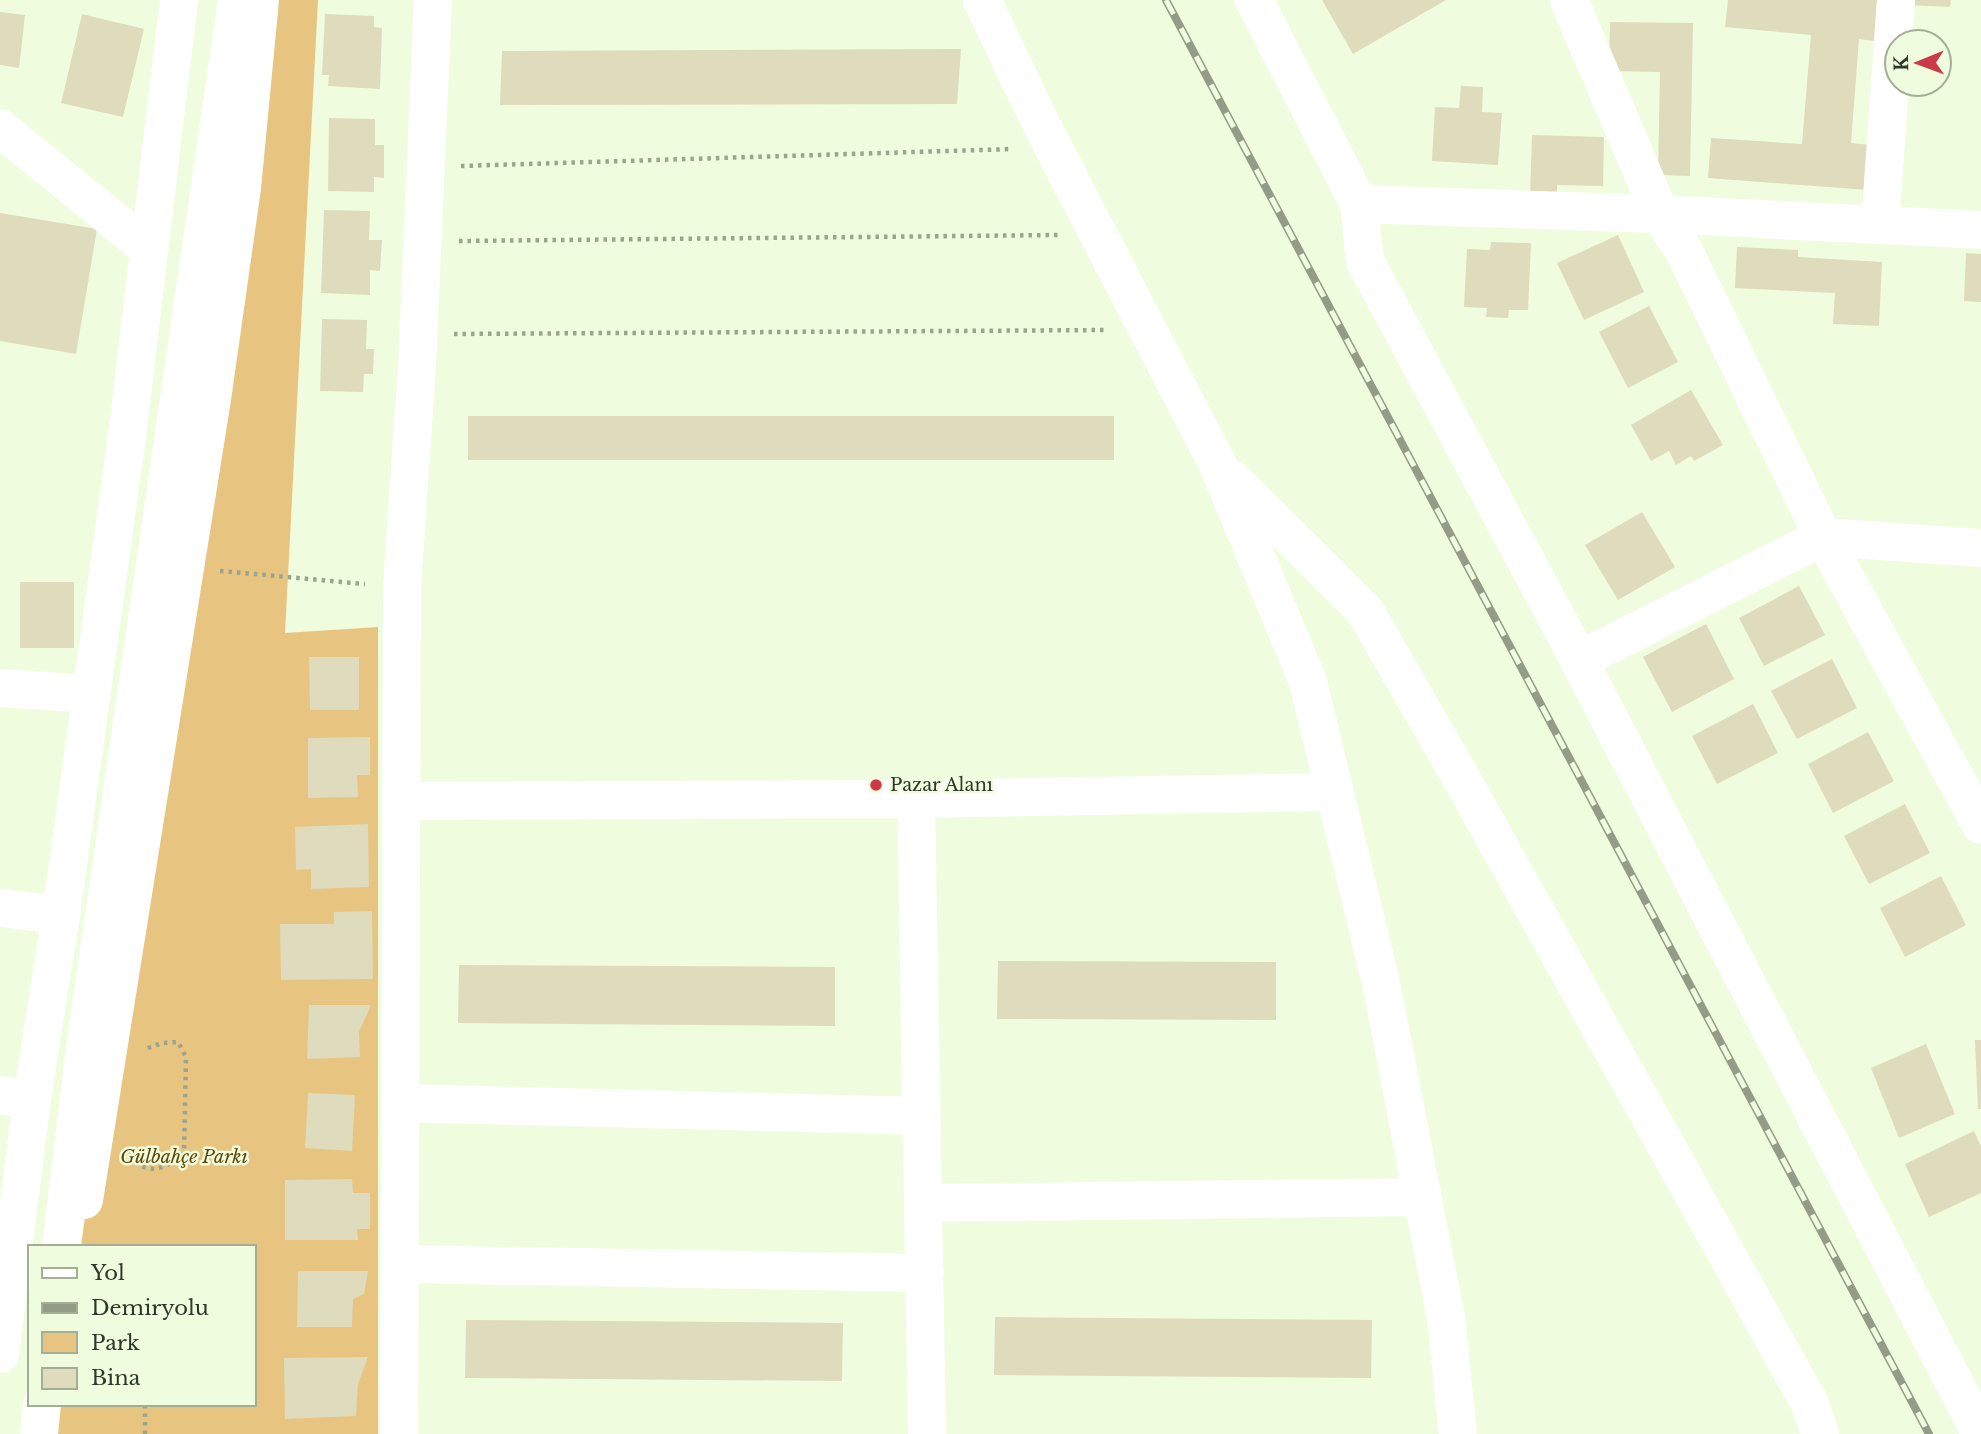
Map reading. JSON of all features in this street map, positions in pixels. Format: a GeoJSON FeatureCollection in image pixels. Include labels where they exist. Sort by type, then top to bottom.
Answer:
{"type":"FeatureCollection","features":[{"type":"Feature","properties":{"kind":"street"},"geometry":{"type":"LineString","coordinates":[[0,1353],[16,1097],[61,915],[180,0]]}},
{"type":"Feature","properties":{"kind":"street"},"geometry":{"type":"LineString","coordinates":[[61,1245],[86,1040],[237,0]]}},
{"type":"Feature","properties":{"kind":"street"},"geometry":{"type":"LineString","coordinates":[[77,1245],[212,399],[242,188],[260,0]]}},
{"type":"Feature","properties":{"kind":"street"},"geometry":{"type":"LineString","coordinates":[[399,1434],[402,587],[423,242],[433,0]]}},
{"type":"Feature","properties":{"kind":"street"},"geometry":{"type":"LineString","coordinates":[[982,0],[1054,148],[1218,465],[1308,682],[1381,983],[1446,1318],[1458,1434]]}},
{"type":"Feature","properties":{"kind":"street"},"geometry":{"type":"LineString","coordinates":[[1254,0],[1359,204],[1365,261],[1579,660],[1981,1434]]}},
{"type":"Feature","properties":{"kind":"street"},"geometry":{"type":"LineString","coordinates":[[1569,0],[1660,214],[1684,251],[1824,537],[1981,825]]}},
{"type":"Feature","properties":{"kind":"street"},"geometry":{"type":"LineString","coordinates":[[1880,225],[1895,0]]}},
{"type":"Feature","properties":{"kind":"street"},"geometry":{"type":"LineString","coordinates":[[0,128],[149,249]]}},
{"type":"Feature","properties":{"kind":"street"},"geometry":{"type":"LineString","coordinates":[[1359,204],[1660,214],[1981,230]]}},
{"type":"Feature","properties":{"kind":"street"},"geometry":{"type":"LineString","coordinates":[[1218,465],[1365,611],[1809,1402],[1820,1434]]}},
{"type":"Feature","properties":{"kind":"street"},"geometry":{"type":"LineString","coordinates":[[1579,660],[1824,537],[1981,548]]}},
{"type":"Feature","properties":{"kind":"street"},"geometry":{"type":"LineString","coordinates":[[0,688],[91,694]]}},
{"type":"Feature","properties":{"kind":"street"},"geometry":{"type":"LineString","coordinates":[[402,801],[916,799],[1335,792]]}},
{"type":"Feature","properties":{"kind":"street"},"geometry":{"type":"LineString","coordinates":[[916,799],[927,1434]]}},
{"type":"Feature","properties":{"kind":"street"},"geometry":{"type":"LineString","coordinates":[[0,908],[61,915]]}},
{"type":"Feature","properties":{"kind":"street"},"geometry":{"type":"LineString","coordinates":[[400,1103],[922,1116]]}},
{"type":"Feature","properties":{"kind":"street"},"geometry":{"type":"LineString","coordinates":[[923,1203],[1423,1197]]}},
{"type":"Feature","properties":{"kind":"street"},"geometry":{"type":"LineString","coordinates":[[400,1264],[925,1273]]}},
{"type":"Feature","properties":{"kind":"street"},"geometry":{"type":"LineString","coordinates":[[38,1434],[42,1406]]}},
{"type":"Feature","properties":{"kind":"street"},"geometry":{"type":"LineString","coordinates":[[47,1434],[52,1406]]}},
{"type":"Feature","properties":{"kind":"path"},"geometry":{"type":"LineString","coordinates":[[426,168],[1054,148]]}},
{"type":"Feature","properties":{"kind":"path"},"geometry":{"type":"LineString","coordinates":[[423,242],[1099,235]]}},
{"type":"Feature","properties":{"kind":"path"},"geometry":{"type":"LineString","coordinates":[[418,334],[1148,329]]}},
{"type":"Feature","properties":{"kind":"path"},"geometry":{"type":"LineString","coordinates":[[185,568],[402,587]]}},
{"type":"Feature","properties":{"kind":"path"},"geometry":{"type":"LineString","coordinates":[[124,1151],[138,1166],[154,1169],[169,1166],[184,1153],[186,1057],[178,1042],[162,1042],[142,1051]]}},
{"type":"Feature","properties":{"kind":"path"},"geometry":{"type":"LineString","coordinates":[[145,1406],[145,1434]]}},
{"type":"Feature","properties":{"kind":"green space","name":"Gülbahçe Parkı"},"geometry":{"type":"Polygon","coordinates":[[[252,0],[318,0],[285,633],[378,627],[378,1434],[54,1434],[59,1406],[256,1406],[256,1245],[81,1245],[252,0]]]}},
{"type":"Feature","properties":{"kind":"building"},"geometry":{"type":"Polygon","coordinates":[[[1322,0],[1446,0],[1353,54],[1322,0]]]}},
{"type":"Feature","properties":{"kind":"building"},"geometry":{"type":"Polygon","coordinates":[[[1728,0],[1877,0],[1874,41],[1859,39],[1851,143],[1871,145],[1868,190],[1708,178],[1711,138],[1802,144],[1811,35],[1725,27],[1728,0]]]}},
{"type":"Feature","properties":{"kind":"building"},"geometry":{"type":"Polygon","coordinates":[[[1908,0],[1951,0],[1950,7],[1908,5],[1908,0]]]}},
{"type":"Feature","properties":{"kind":"building"},"geometry":{"type":"Polygon","coordinates":[[[0,12],[25,15],[19,68],[0,65],[0,12]]]}},
{"type":"Feature","properties":{"kind":"building"},"geometry":{"type":"Polygon","coordinates":[[[82,14],[144,29],[123,117],[61,103],[82,14]]]}},
{"type":"Feature","properties":{"kind":"building"},"geometry":{"type":"Polygon","coordinates":[[[325,14],[374,16],[374,27],[382,28],[380,89],[328,86],[329,75],[322,75],[325,14]]]}},
{"type":"Feature","properties":{"kind":"building"},"geometry":{"type":"Polygon","coordinates":[[[1610,22],[1693,23],[1690,176],[1658,175],[1660,72],[1609,71],[1610,22]]]}},
{"type":"Feature","properties":{"kind":"building"},"geometry":{"type":"Polygon","coordinates":[[[961,49],[957,104],[500,105],[502,51],[961,49]]]}},
{"type":"Feature","properties":{"kind":"building"},"geometry":{"type":"Polygon","coordinates":[[[1461,86],[1483,87],[1482,112],[1502,113],[1498,165],[1432,161],[1435,107],[1459,108],[1461,86]]]}},
{"type":"Feature","properties":{"kind":"building"},"geometry":{"type":"Polygon","coordinates":[[[329,118],[375,119],[375,145],[384,145],[384,178],[374,177],[374,192],[328,191],[329,118]]]}},
{"type":"Feature","properties":{"kind":"building"},"geometry":{"type":"Polygon","coordinates":[[[1532,135],[1604,137],[1603,186],[1557,185],[1557,196],[1530,196],[1532,135]]]}},
{"type":"Feature","properties":{"kind":"building"},"geometry":{"type":"Polygon","coordinates":[[[324,210],[370,211],[369,240],[382,240],[380,271],[370,270],[370,295],[321,293],[324,210]]]}},
{"type":"Feature","properties":{"kind":"building"},"geometry":{"type":"Polygon","coordinates":[[[0,213],[97,229],[76,354],[0,341],[0,213]]]}},
{"type":"Feature","properties":{"kind":"building"},"geometry":{"type":"Polygon","coordinates":[[[1618,235],[1644,292],[1584,320],[1557,263],[1618,235]]]}},
{"type":"Feature","properties":{"kind":"building"},"geometry":{"type":"Polygon","coordinates":[[[1491,242],[1531,243],[1528,310],[1509,310],[1508,318],[1486,317],[1487,308],[1464,307],[1467,249],[1490,250],[1491,242]]]}},
{"type":"Feature","properties":{"kind":"building"},"geometry":{"type":"Polygon","coordinates":[[[1737,247],[1798,250],[1798,257],[1882,262],[1879,326],[1833,324],[1835,293],[1735,288],[1737,247]]]}},
{"type":"Feature","properties":{"kind":"building"},"geometry":{"type":"Polygon","coordinates":[[[1966,253],[1981,254],[1981,302],[1964,301],[1966,253]]]}},
{"type":"Feature","properties":{"kind":"building"},"geometry":{"type":"Polygon","coordinates":[[[1649,306],[1678,362],[1628,388],[1599,332],[1649,306]]]}},
{"type":"Feature","properties":{"kind":"building"},"geometry":{"type":"Polygon","coordinates":[[[322,319],[367,320],[366,349],[374,349],[373,374],[364,374],[363,392],[320,391],[322,319]]]}},
{"type":"Feature","properties":{"kind":"building"},"geometry":{"type":"Polygon","coordinates":[[[1691,390],[1723,445],[1694,461],[1691,456],[1676,465],[1669,451],[1651,461],[1631,425],[1691,390]]]}},
{"type":"Feature","properties":{"kind":"building"},"geometry":{"type":"Polygon","coordinates":[[[468,416],[1114,416],[1114,460],[468,460],[468,416]]]}},
{"type":"Feature","properties":{"kind":"building"},"geometry":{"type":"Polygon","coordinates":[[[1642,512],[1675,567],[1618,600],[1585,545],[1642,512]]]}},
{"type":"Feature","properties":{"kind":"building"},"geometry":{"type":"Polygon","coordinates":[[[20,582],[74,582],[74,648],[20,648],[20,582]]]}},
{"type":"Feature","properties":{"kind":"building"},"geometry":{"type":"Polygon","coordinates":[[[1799,586],[1825,635],[1764,666],[1739,618],[1799,586]]]}},
{"type":"Feature","properties":{"kind":"building"},"geometry":{"type":"Polygon","coordinates":[[[1706,624],[1734,679],[1672,712],[1643,657],[1706,624]]]}},
{"type":"Feature","properties":{"kind":"building"},"geometry":{"type":"Polygon","coordinates":[[[309,657],[359,657],[359,710],[310,710],[309,657]]]}},
{"type":"Feature","properties":{"kind":"building"},"geometry":{"type":"Polygon","coordinates":[[[1832,659],[1857,708],[1797,739],[1771,691],[1832,659]]]}},
{"type":"Feature","properties":{"kind":"building"},"geometry":{"type":"Polygon","coordinates":[[[1753,704],[1778,753],[1717,784],[1692,736],[1753,704]]]}},
{"type":"Feature","properties":{"kind":"building"},"geometry":{"type":"Polygon","coordinates":[[[1868,732],[1894,781],[1833,813],[1808,764],[1868,732]]]}},
{"type":"Feature","properties":{"kind":"building"},"geometry":{"type":"Polygon","coordinates":[[[370,737],[370,775],[357,775],[358,797],[308,798],[308,738],[370,737]]]}},
{"type":"Feature","properties":{"kind":"building"},"geometry":{"type":"Polygon","coordinates":[[[1905,804],[1930,853],[1869,884],[1844,836],[1905,804]]]}},
{"type":"Feature","properties":{"kind":"building"},"geometry":{"type":"Polygon","coordinates":[[[368,824],[369,887],[311,889],[311,869],[296,870],[295,827],[368,824]]]}},
{"type":"Feature","properties":{"kind":"building"},"geometry":{"type":"Polygon","coordinates":[[[1941,876],[1966,925],[1905,957],[1880,908],[1941,876]]]}},
{"type":"Feature","properties":{"kind":"building"},"geometry":{"type":"Polygon","coordinates":[[[372,911],[373,979],[281,980],[280,924],[334,924],[334,912],[372,911]]]}},
{"type":"Feature","properties":{"kind":"building"},"geometry":{"type":"Polygon","coordinates":[[[998,961],[1276,962],[1276,1020],[997,1019],[998,961]]]}},
{"type":"Feature","properties":{"kind":"building"},"geometry":{"type":"Polygon","coordinates":[[[459,965],[835,967],[835,1026],[458,1023],[459,965]]]}},
{"type":"Feature","properties":{"kind":"building"},"geometry":{"type":"Polygon","coordinates":[[[309,1005],[371,1005],[359,1032],[360,1057],[307,1059],[309,1005]]]}},
{"type":"Feature","properties":{"kind":"building"},"geometry":{"type":"Polygon","coordinates":[[[1975,1040],[1981,1040],[1981,1109],[1978,1109],[1975,1040]]]}},
{"type":"Feature","properties":{"kind":"building"},"geometry":{"type":"Polygon","coordinates":[[[1926,1044],[1955,1114],[1899,1138],[1871,1068],[1926,1044]]]}},
{"type":"Feature","properties":{"kind":"building"},"geometry":{"type":"Polygon","coordinates":[[[308,1093],[355,1095],[352,1151],[305,1148],[308,1093]]]}},
{"type":"Feature","properties":{"kind":"building"},"geometry":{"type":"Polygon","coordinates":[[[1974,1131],[1981,1146],[1981,1193],[1929,1217],[1905,1164],[1974,1131]]]}},
{"type":"Feature","properties":{"kind":"building"},"geometry":{"type":"Polygon","coordinates":[[[352,1179],[353,1193],[370,1193],[370,1229],[357,1229],[358,1240],[285,1240],[285,1180],[352,1179]]]}},
{"type":"Feature","properties":{"kind":"building"},"geometry":{"type":"Polygon","coordinates":[[[298,1271],[368,1271],[364,1294],[353,1299],[352,1327],[297,1327],[298,1271]]]}},
{"type":"Feature","properties":{"kind":"building"},"geometry":{"type":"Polygon","coordinates":[[[995,1317],[1372,1320],[1371,1378],[994,1375],[995,1317]]]}},
{"type":"Feature","properties":{"kind":"building"},"geometry":{"type":"Polygon","coordinates":[[[466,1320],[843,1323],[842,1381],[465,1378],[466,1320]]]}},
{"type":"Feature","properties":{"kind":"building"},"geometry":{"type":"Polygon","coordinates":[[[368,1357],[358,1384],[356,1416],[285,1419],[284,1358],[368,1357]]]}},
{"type":"Feature","properties":{"kind":"railway"},"geometry":{"type":"LineString","coordinates":[[1166,0],[1929,1434]]}},
{"type":"Feature","properties":{"kind":"place","name":"Pazar Alanı"},"geometry":{"type":"Point","coordinates":[876,785]}}]}
